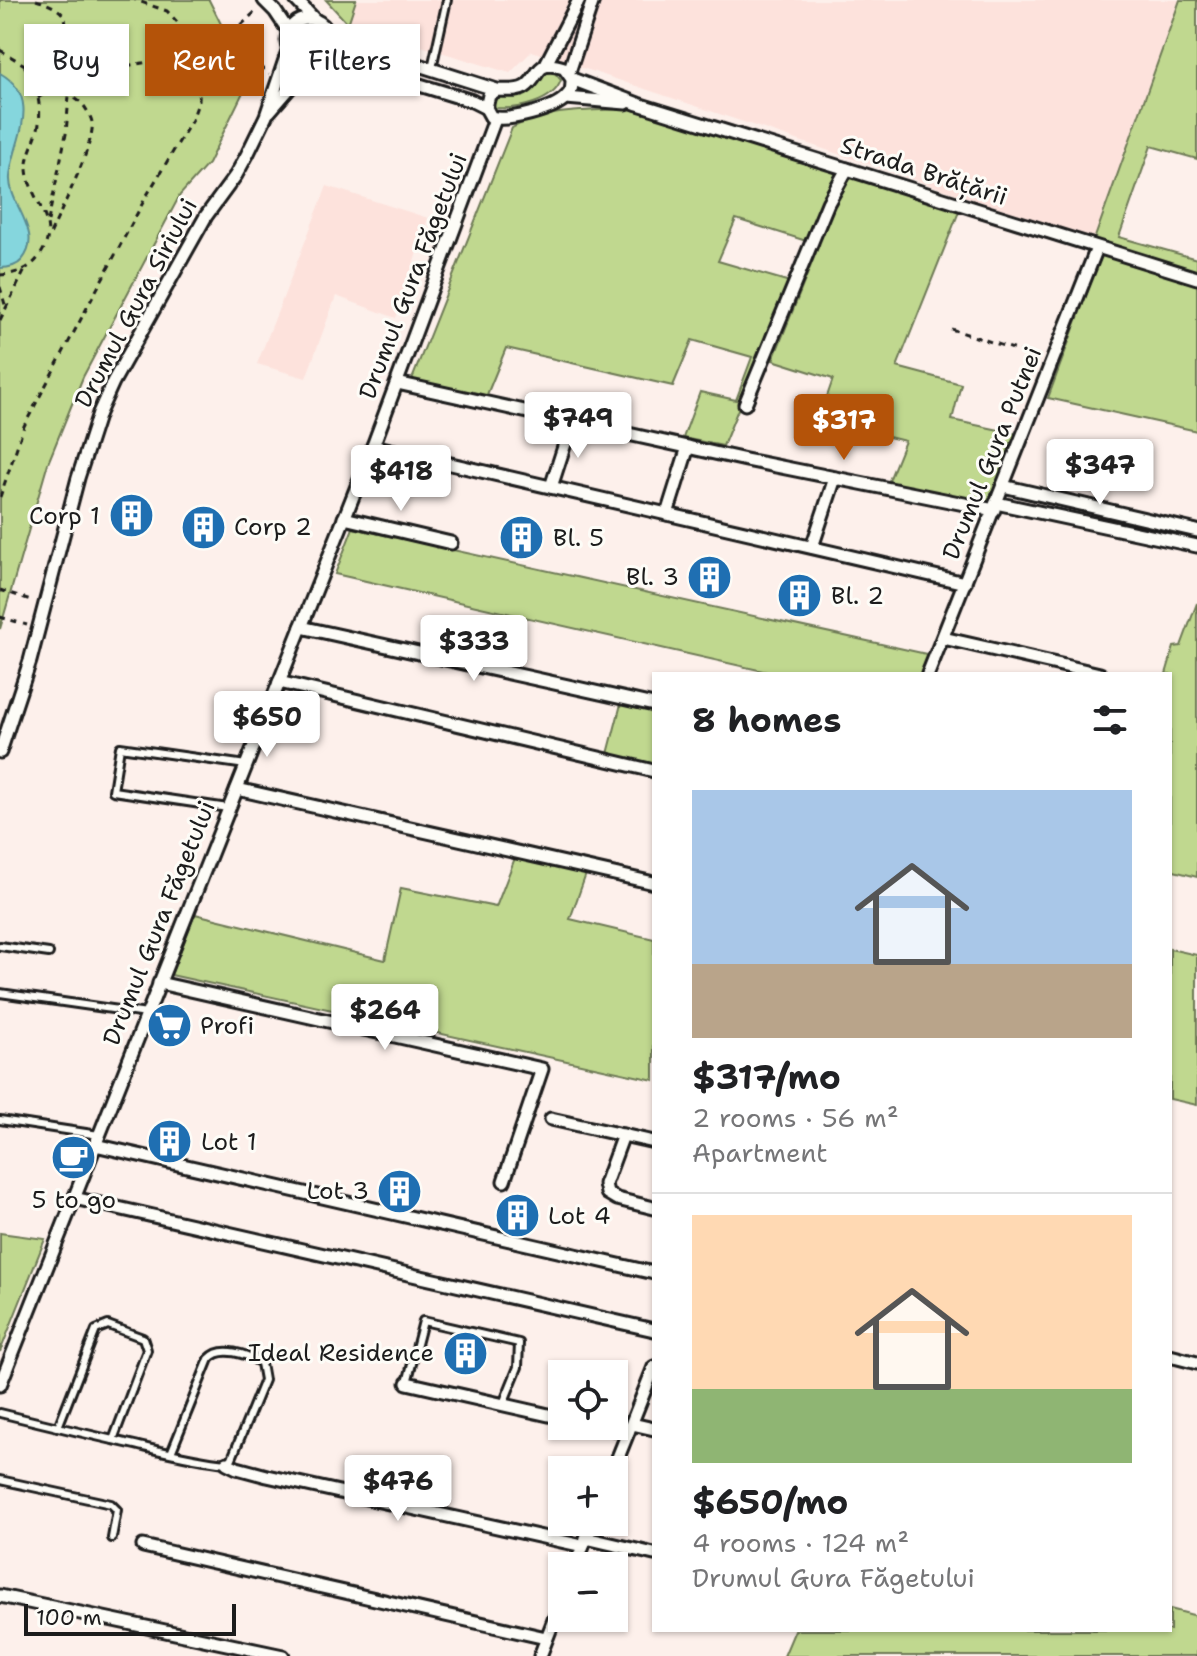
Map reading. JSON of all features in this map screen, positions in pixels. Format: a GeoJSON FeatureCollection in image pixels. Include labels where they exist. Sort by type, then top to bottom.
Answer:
{"type":"FeatureCollection","features":[{"type":"Feature","properties":{"kind":"street"},"geometry":{"type":"LineString","coordinates":[[296,0],[322,24]]}},
{"type":"Feature","properties":{"kind":"street"},"geometry":{"type":"LineString","coordinates":[[420,64],[497,90],[508,91],[526,86],[545,66],[579,0]]}},
{"type":"Feature","properties":{"kind":"street"},"geometry":{"type":"LineString","coordinates":[[420,86],[472,101],[486,108],[495,119],[516,117],[550,106],[566,98],[570,92],[570,76],[593,0]]}},
{"type":"Feature","properties":{"kind":"street"},"geometry":{"type":"LineString","coordinates":[[260,5],[279,15],[284,24]]}},
{"type":"Feature","properties":{"kind":"street"},"geometry":{"type":"LineString","coordinates":[[298,24],[303,20],[315,20]]}},
{"type":"Feature","properties":{"kind":"street","name":"Strada Brățării"},"geometry":{"type":"LineString","coordinates":[[545,66],[559,66],[570,76],[638,104],[1197,278]]}},
{"type":"Feature","properties":{"kind":"street","name":"Drumul Gura Siriului"},"geometry":{"type":"LineString","coordinates":[[0,752],[99,413],[113,382],[206,216],[236,175],[266,116],[280,76]]}},
{"type":"Feature","properties":{"kind":"street"},"geometry":{"type":"LineString","coordinates":[[486,108],[489,95],[497,90]]}},
{"type":"Feature","properties":{"kind":"street","name":"Drumul Gura Siriului"},"geometry":{"type":"LineString","coordinates":[[266,116],[284,96]]}},
{"type":"Feature","properties":{"kind":"street","name":"Strada Brățării"},"geometry":{"type":"LineString","coordinates":[[566,98],[638,104]]}},
{"type":"Feature","properties":{"kind":"street","name":"Drumul Gura Făgetului"},"geometry":{"type":"LineString","coordinates":[[0,1385],[373,446],[495,119]]}},
{"type":"Feature","properties":{"kind":"street"},"geometry":{"type":"LineString","coordinates":[[745,404],[828,203],[847,169]]}},
{"type":"Feature","properties":{"kind":"street","name":"Drumul Gura Putnei"},"geometry":{"type":"LineString","coordinates":[[929,672],[1097,248]]}},
{"type":"Feature","properties":{"kind":"street"},"geometry":{"type":"LineString","coordinates":[[397,383],[835,478],[1197,546]]}},
{"type":"Feature","properties":{"kind":"street"},"geometry":{"type":"LineString","coordinates":[[551,487],[572,422]]}},
{"type":"Feature","properties":{"kind":"street"},"geometry":{"type":"LineString","coordinates":[[373,446],[965,583]]}},
{"type":"Feature","properties":{"kind":"street"},"geometry":{"type":"LineString","coordinates":[[667,514],[688,447]]}},
{"type":"Feature","properties":{"kind":"street"},"geometry":{"type":"LineString","coordinates":[[812,547],[835,478]]}},
{"type":"Feature","properties":{"kind":"street"},"geometry":{"type":"LineString","coordinates":[[1003,486],[1197,531]]}},
{"type":"Feature","properties":{"kind":"street"},"geometry":{"type":"LineString","coordinates":[[344,518],[451,543]]}},
{"type":"Feature","properties":{"kind":"street"},"geometry":{"type":"LineString","coordinates":[[301,627],[652,705]]}},
{"type":"Feature","properties":{"kind":"street"},"geometry":{"type":"LineString","coordinates":[[943,638],[1091,672]]}},
{"type":"Feature","properties":{"kind":"street"},"geometry":{"type":"LineString","coordinates":[[279,682],[652,771]]}},
{"type":"Feature","properties":{"kind":"street"},"geometry":{"type":"LineString","coordinates":[[237,789],[652,883]]}},
{"type":"Feature","properties":{"kind":"street"},"geometry":{"type":"LineString","coordinates":[[159,983],[542,1069],[504,1181]]}},
{"type":"Feature","properties":{"kind":"street"},"geometry":{"type":"LineString","coordinates":[[551,1119],[652,1142]]}},
{"type":"Feature","properties":{"kind":"street"},"geometry":{"type":"LineString","coordinates":[[623,1135],[605,1184],[607,1193],[617,1199],[652,1208]]}},
{"type":"Feature","properties":{"kind":"street"},"geometry":{"type":"LineString","coordinates":[[97,1140],[652,1273]]}},
{"type":"Feature","properties":{"kind":"street"},"geometry":{"type":"LineString","coordinates":[[74,1198],[652,1330]]}},
{"type":"Feature","properties":{"kind":"street"},"geometry":{"type":"LineString","coordinates":[[1172,1357],[1197,1363]]}},
{"type":"Feature","properties":{"kind":"street"},"geometry":{"type":"LineString","coordinates":[[619,1456],[652,1372]]}},
{"type":"Feature","properties":{"kind":"street"},"geometry":{"type":"LineString","coordinates":[[407,1383],[548,1415]]}},
{"type":"Feature","properties":{"kind":"street"},"geometry":{"type":"LineString","coordinates":[[630,1428],[652,1429]]}},
{"type":"Feature","properties":{"kind":"street"},"geometry":{"type":"LineString","coordinates":[[227,1463],[267,1476],[652,1554]]}},
{"type":"Feature","properties":{"kind":"street"},"geometry":{"type":"LineString","coordinates":[[581,1552],[587,1536]]}},
{"type":"Feature","properties":{"kind":"street"},"geometry":{"type":"LineString","coordinates":[[143,1546],[546,1638]]}},
{"type":"Feature","properties":{"kind":"street"},"geometry":{"type":"LineString","coordinates":[[0,1596],[283,1656]]}},
{"type":"Feature","properties":{"kind":"street"},"geometry":{"type":"LineString","coordinates":[[540,1656],[548,1632]]}},
{"type":"Feature","properties":{"kind":"lane"},"geometry":{"type":"LineString","coordinates":[[432,68],[447,0]]}},
{"type":"Feature","properties":{"kind":"lane"},"geometry":{"type":"LineString","coordinates":[[229,808],[113,791],[120,747],[246,765]]}},
{"type":"Feature","properties":{"kind":"lane"},"geometry":{"type":"LineString","coordinates":[[0,946],[49,953]]}},
{"type":"Feature","properties":{"kind":"lane"},"geometry":{"type":"LineString","coordinates":[[0,993],[147,1014]]}},
{"type":"Feature","properties":{"kind":"lane"},"geometry":{"type":"LineString","coordinates":[[0,1120],[97,1140]]}},
{"type":"Feature","properties":{"kind":"lane"},"geometry":{"type":"LineString","coordinates":[[407,1383],[423,1321],[519,1343],[518,1367],[503,1404]]}},
{"type":"Feature","properties":{"kind":"lane"},"geometry":{"type":"LineString","coordinates":[[58,1427],[96,1330],[108,1325],[143,1338],[147,1350],[113,1440]]}},
{"type":"Feature","properties":{"kind":"lane"},"geometry":{"type":"LineString","coordinates":[[0,1413],[171,1453],[227,1463],[232,1458],[264,1380],[261,1363],[251,1357],[225,1352],[214,1354],[209,1359],[171,1453]]}},
{"type":"Feature","properties":{"kind":"lane"},"geometry":{"type":"LineString","coordinates":[[0,1480],[115,1506],[117,1514],[112,1538]]}},
{"type":"Feature","properties":{"kind":"path"},"geometry":{"type":"LineString","coordinates":[[36,0],[58,10],[65,24]]}},
{"type":"Feature","properties":{"kind":"path"},"geometry":{"type":"LineString","coordinates":[[135,0],[167,11],[179,24]]}},
{"type":"Feature","properties":{"kind":"path"},"geometry":{"type":"LineString","coordinates":[[242,24],[260,5]]}},
{"type":"Feature","properties":{"kind":"path"},"geometry":{"type":"LineString","coordinates":[[0,50],[23,64],[32,76],[38,98],[38,128],[27,163],[28,174],[47,225]]}},
{"type":"Feature","properties":{"kind":"path"},"geometry":{"type":"LineString","coordinates":[[264,71],[278,82]]}},
{"type":"Feature","properties":{"kind":"path"},"geometry":{"type":"LineString","coordinates":[[48,239],[47,225],[66,134],[69,96]]}},
{"type":"Feature","properties":{"kind":"path"},"geometry":{"type":"LineString","coordinates":[[0,320],[25,270],[36,261],[48,239],[92,133],[87,109],[70,96]]}},
{"type":"Feature","properties":{"kind":"path"},"geometry":{"type":"LineString","coordinates":[[0,497],[24,426],[147,195],[192,120],[199,96]]}},
{"type":"Feature","properties":{"kind":"path"},"geometry":{"type":"LineString","coordinates":[[0,275],[25,270]]}},
{"type":"Feature","properties":{"kind":"path"},"geometry":{"type":"LineString","coordinates":[[0,287],[6,308]]}},
{"type":"Feature","properties":{"kind":"path"},"geometry":{"type":"LineString","coordinates":[[951,329],[1052,362]]}},
{"type":"Feature","properties":{"kind":"path"},"geometry":{"type":"LineString","coordinates":[[0,590],[44,604]]}},
{"type":"Feature","properties":{"kind":"path"},"geometry":{"type":"LineString","coordinates":[[0,617],[38,628]]}},
{"type":"Feature","properties":{"kind":"shaded area"},"geometry":{"type":"Polygon","coordinates":[[[356,0],[1180,0],[1094,240],[532,51],[510,73],[420,46],[420,24],[348,24],[356,0]]]}},
{"type":"Feature","properties":{"kind":"shaded area"},"geometry":{"type":"Polygon","coordinates":[[[327,186],[428,218],[396,318],[336,296],[306,378],[257,364],[327,186]]]}},
{"type":"Feature","properties":{"kind":"green space"},"geometry":{"type":"Polygon","coordinates":[[[0,0],[209,0],[221,24],[145,24],[145,96],[241,96],[208,164],[180,195],[83,377],[48,463],[0,629],[0,0]]]}},
{"type":"Feature","properties":{"kind":"green space"},"geometry":{"type":"Polygon","coordinates":[[[326,0],[356,0],[348,24],[326,0]]]}},
{"type":"Feature","properties":{"kind":"green space"},"geometry":{"type":"Polygon","coordinates":[[[1180,0],[1197,0],[1197,159],[1151,146],[1119,237],[1197,259],[1197,431],[1048,398],[1100,258],[1094,240],[1180,0]]]}},
{"type":"Feature","properties":{"kind":"green space"},"geometry":{"type":"Polygon","coordinates":[[[547,71],[554,72],[561,80],[557,88],[543,99],[514,108],[496,108],[493,104],[497,97],[520,95],[547,71]]]}},
{"type":"Feature","properties":{"kind":"green space"},"geometry":{"type":"Polygon","coordinates":[[[632,109],[960,209],[897,367],[961,384],[952,420],[1018,434],[988,505],[888,483],[905,441],[819,420],[833,379],[773,360],[819,245],[736,219],[718,261],[790,282],[723,446],[683,438],[700,392],[736,400],[752,357],[692,340],[673,386],[506,348],[486,397],[411,382],[512,128],[555,114],[632,109]]]}},
{"type":"Feature","properties":{"kind":"green space"},"geometry":{"type":"Polygon","coordinates":[[[353,528],[931,655],[927,672],[767,672],[335,574],[353,528]]]}},
{"type":"Feature","properties":{"kind":"green space"},"geometry":{"type":"Polygon","coordinates":[[[1197,603],[1197,877],[1172,871],[1172,672],[1167,672],[1174,647],[1181,646],[1197,603]]]}},
{"type":"Feature","properties":{"kind":"green space"},"geometry":{"type":"Polygon","coordinates":[[[621,704],[652,712],[652,765],[608,754],[621,704]]]}},
{"type":"Feature","properties":{"kind":"green space"},"geometry":{"type":"Polygon","coordinates":[[[515,858],[586,874],[570,919],[652,939],[652,1080],[171,975],[195,914],[385,960],[401,888],[496,907],[515,858]]]}},
{"type":"Feature","properties":{"kind":"green space"},"geometry":{"type":"Polygon","coordinates":[[[1172,949],[1197,955],[1197,1105],[1172,1099],[1172,949]]]}},
{"type":"Feature","properties":{"kind":"green space"},"geometry":{"type":"Polygon","coordinates":[[[0,1233],[45,1239],[0,1352],[0,1233]]]}},
{"type":"Feature","properties":{"kind":"green space"},"geometry":{"type":"Polygon","coordinates":[[[1172,1610],[1197,1616],[1197,1656],[784,1656],[794,1632],[1172,1632],[1172,1610]]]}},
{"type":"Feature","properties":{"kind":"water"},"geometry":{"type":"Polygon","coordinates":[[[0,73],[21,95],[23,122],[10,177],[14,198],[30,239],[28,250],[20,262],[0,268],[0,73]]]}},
{"type":"Feature","properties":{"kind":"place","name":"Corp 1"},"geometry":{"type":"Point","coordinates":[131,516]}},
{"type":"Feature","properties":{"kind":"place","name":"Corp 2"},"geometry":{"type":"Point","coordinates":[203,527]}},
{"type":"Feature","properties":{"kind":"place","name":"Bl. 5"},"geometry":{"type":"Point","coordinates":[522,538]}},
{"type":"Feature","properties":{"kind":"place","name":"Bl. 3"},"geometry":{"type":"Point","coordinates":[710,577]}},
{"type":"Feature","properties":{"kind":"place","name":"Bl. 2"},"geometry":{"type":"Point","coordinates":[800,596]}},
{"type":"Feature","properties":{"kind":"place","name":"Profi"},"geometry":{"type":"Point","coordinates":[169,1026]}},
{"type":"Feature","properties":{"kind":"place","name":"Lot 1"},"geometry":{"type":"Point","coordinates":[170,1142]}},
{"type":"Feature","properties":{"kind":"place","name":"5 to go"},"geometry":{"type":"Point","coordinates":[74,1158]}},
{"type":"Feature","properties":{"kind":"place","name":"Lot 3"},"geometry":{"type":"Point","coordinates":[400,1191]}},
{"type":"Feature","properties":{"kind":"place","name":"Lot 4"},"geometry":{"type":"Point","coordinates":[517,1216]}},
{"type":"Feature","properties":{"kind":"place","name":"Ideal Residence"},"geometry":{"type":"Point","coordinates":[465,1353]}}]}
